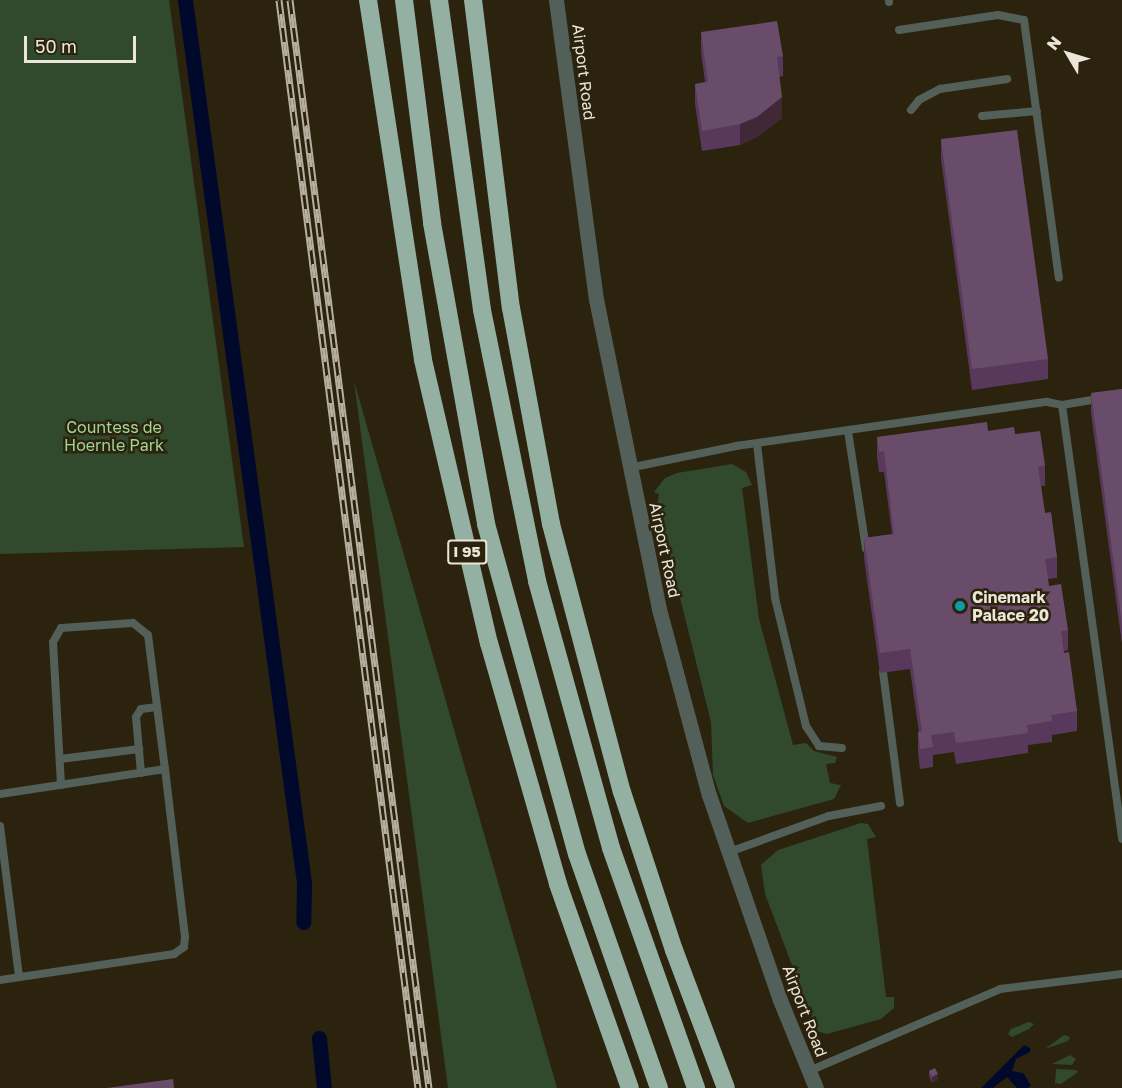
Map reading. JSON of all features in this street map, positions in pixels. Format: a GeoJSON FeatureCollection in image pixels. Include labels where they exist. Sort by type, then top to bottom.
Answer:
{"type":"FeatureCollection","features":[{"type":"Feature","properties":{"kind":"highway","name":"I 95"},"geometry":{"type":"LineString","coordinates":[[368,0],[423,360],[489,643],[558,884],[630,1088]]}},
{"type":"Feature","properties":{"kind":"highway"},"geometry":{"type":"LineString","coordinates":[[404,0],[434,234],[486,524],[539,728],[577,854],[659,1088]]}},
{"type":"Feature","properties":{"kind":"highway"},"geometry":{"type":"LineString","coordinates":[[439,0],[482,310],[534,570],[611,848],[696,1088]]}},
{"type":"Feature","properties":{"kind":"highway"},"geometry":{"type":"LineString","coordinates":[[473,0],[511,308],[551,524],[622,792],[674,950],[726,1088]]}},
{"type":"Feature","properties":{"kind":"street","name":"Airport Road"},"geometry":{"type":"LineString","coordinates":[[556,0],[596,299],[659,609],[729,852],[816,1088]]}},
{"type":"Feature","properties":{"kind":"lane"},"geometry":{"type":"LineString","coordinates":[[899,30],[998,15],[1021,18],[1026,26],[1059,278]]}},
{"type":"Feature","properties":{"kind":"lane"},"geometry":{"type":"LineString","coordinates":[[911,110],[919,100],[940,89],[1007,79]]}},
{"type":"Feature","properties":{"kind":"lane"},"geometry":{"type":"LineString","coordinates":[[982,116],[1037,111]]}},
{"type":"Feature","properties":{"kind":"lane"},"geometry":{"type":"LineString","coordinates":[[629,468],[757,444],[1047,402],[1062,405],[1122,395]]}},
{"type":"Feature","properties":{"kind":"lane"},"geometry":{"type":"LineString","coordinates":[[1062,405],[1122,839]]}},
{"type":"Feature","properties":{"kind":"lane"},"geometry":{"type":"LineString","coordinates":[[848,431],[867,558]]}},
{"type":"Feature","properties":{"kind":"lane"},"geometry":{"type":"LineString","coordinates":[[757,444],[778,616],[806,726],[819,746],[842,748]]}},
{"type":"Feature","properties":{"kind":"lane"},"geometry":{"type":"LineString","coordinates":[[0,980],[174,954],[184,947],[148,635],[133,623],[60,628],[53,642],[61,785]]}},
{"type":"Feature","properties":{"kind":"lane"},"geometry":{"type":"LineString","coordinates":[[884,672],[900,803]]}},
{"type":"Feature","properties":{"kind":"lane"},"geometry":{"type":"LineString","coordinates":[[141,773],[136,717],[141,709],[157,707]]}},
{"type":"Feature","properties":{"kind":"lane"},"geometry":{"type":"LineString","coordinates":[[60,759],[139,749]]}},
{"type":"Feature","properties":{"kind":"lane"},"geometry":{"type":"LineString","coordinates":[[0,794],[165,769]]}},
{"type":"Feature","properties":{"kind":"lane"},"geometry":{"type":"LineString","coordinates":[[729,852],[829,816],[881,806]]}},
{"type":"Feature","properties":{"kind":"lane"},"geometry":{"type":"LineString","coordinates":[[0,826],[19,977]]}},
{"type":"Feature","properties":{"kind":"lane"},"geometry":{"type":"LineString","coordinates":[[809,1071],[1000,989],[1122,974]]}},
{"type":"Feature","properties":{"kind":"green space","name":"Countess de Hoernle Park"},"geometry":{"type":"Polygon","coordinates":[[[0,0],[169,0],[244,547],[0,554],[0,0]]]}},
{"type":"Feature","properties":{"kind":"green space"},"geometry":{"type":"Polygon","coordinates":[[[354,381],[557,1088],[448,1088],[354,381]]]}},
{"type":"Feature","properties":{"kind":"green space"},"geometry":{"type":"Polygon","coordinates":[[[732,464],[746,472],[752,485],[742,488],[759,619],[793,745],[806,743],[814,751],[837,757],[835,763],[826,764],[830,783],[841,785],[834,799],[748,823],[724,806],[713,775],[711,722],[657,505],[659,494],[654,492],[665,478],[677,473],[732,464]]]}},
{"type":"Feature","properties":{"kind":"green space"},"geometry":{"type":"Polygon","coordinates":[[[861,823],[868,824],[876,837],[867,839],[886,997],[894,997],[894,1008],[881,1019],[827,1034],[817,1031],[765,894],[761,865],[778,850],[861,823]]]}},
{"type":"Feature","properties":{"kind":"green space"},"geometry":{"type":"Polygon","coordinates":[[[1029,1022],[1034,1024],[1029,1029],[1012,1037],[1008,1034],[1011,1029],[1029,1022]]]}},
{"type":"Feature","properties":{"kind":"green space"},"geometry":{"type":"Polygon","coordinates":[[[1064,1035],[1070,1037],[1068,1041],[1045,1049],[1064,1035]]]}},
{"type":"Feature","properties":{"kind":"green space"},"geometry":{"type":"Polygon","coordinates":[[[1070,1055],[1076,1059],[1072,1065],[1052,1064],[1070,1055]]]}},
{"type":"Feature","properties":{"kind":"green space"},"geometry":{"type":"Polygon","coordinates":[[[1056,1069],[1078,1072],[1061,1084],[1055,1083],[1056,1069]]]}},
{"type":"Feature","properties":{"kind":"water"},"geometry":{"type":"Polygon","coordinates":[[[1024,1045],[1030,1048],[1030,1052],[1016,1059],[1012,1071],[1023,1073],[1031,1085],[1028,1088],[1017,1088],[1007,1077],[993,1088],[981,1088],[1024,1045]]]}},
{"type":"Feature","properties":{"kind":"building"},"geometry":{"type":"Polygon","coordinates":[[[777,21],[783,56],[777,57],[782,97],[757,117],[740,124],[702,131],[695,84],[708,82],[701,32],[777,21]]]}},
{"type":"Feature","properties":{"kind":"building"},"geometry":{"type":"Polygon","coordinates":[[[1017,130],[1048,359],[972,369],[941,139],[1017,130]]]}},
{"type":"Feature","properties":{"kind":"building"},"geometry":{"type":"Polygon","coordinates":[[[1122,389],[1122,624],[1091,393],[1122,389]]]}},
{"type":"Feature","properties":{"kind":"building","name":"Cinemark Palace 20"},"geometry":{"type":"Polygon","coordinates":[[[987,422],[988,431],[1014,427],[1015,434],[1040,431],[1045,465],[1038,467],[1045,513],[1051,512],[1057,557],[1045,559],[1049,586],[1061,584],[1068,630],[1061,631],[1064,653],[1069,652],[1077,711],[1051,715],[1052,721],[1027,725],[1028,733],[956,743],[954,732],[931,735],[933,747],[920,749],[918,732],[922,731],[910,649],[880,653],[864,538],[894,534],[884,451],[879,452],[877,437],[987,422]]]}},
{"type":"Feature","properties":{"kind":"building"},"geometry":{"type":"Polygon","coordinates":[[[935,1068],[938,1074],[932,1077],[929,1071],[935,1068]]]}},
{"type":"Feature","properties":{"kind":"building"},"geometry":{"type":"Polygon","coordinates":[[[173,1079],[174,1088],[107,1088],[173,1079]]]}},
{"type":"Feature","properties":{"kind":"waterway"},"geometry":{"type":"LineString","coordinates":[[185,0],[304,883],[303,922]]}},
{"type":"Feature","properties":{"kind":"waterway"},"geometry":{"type":"LineString","coordinates":[[319,1038],[324,1088]]}},
{"type":"Feature","properties":{"kind":"railway"},"geometry":{"type":"LineString","coordinates":[[279,0],[418,1088]]}},
{"type":"Feature","properties":{"kind":"railway"},"geometry":{"type":"LineString","coordinates":[[290,0],[429,1088]]}},
{"type":"Feature","properties":{"kind":"place","name":"Cinemark Palace 20"},"geometry":{"type":"Point","coordinates":[960,606]}}]}
